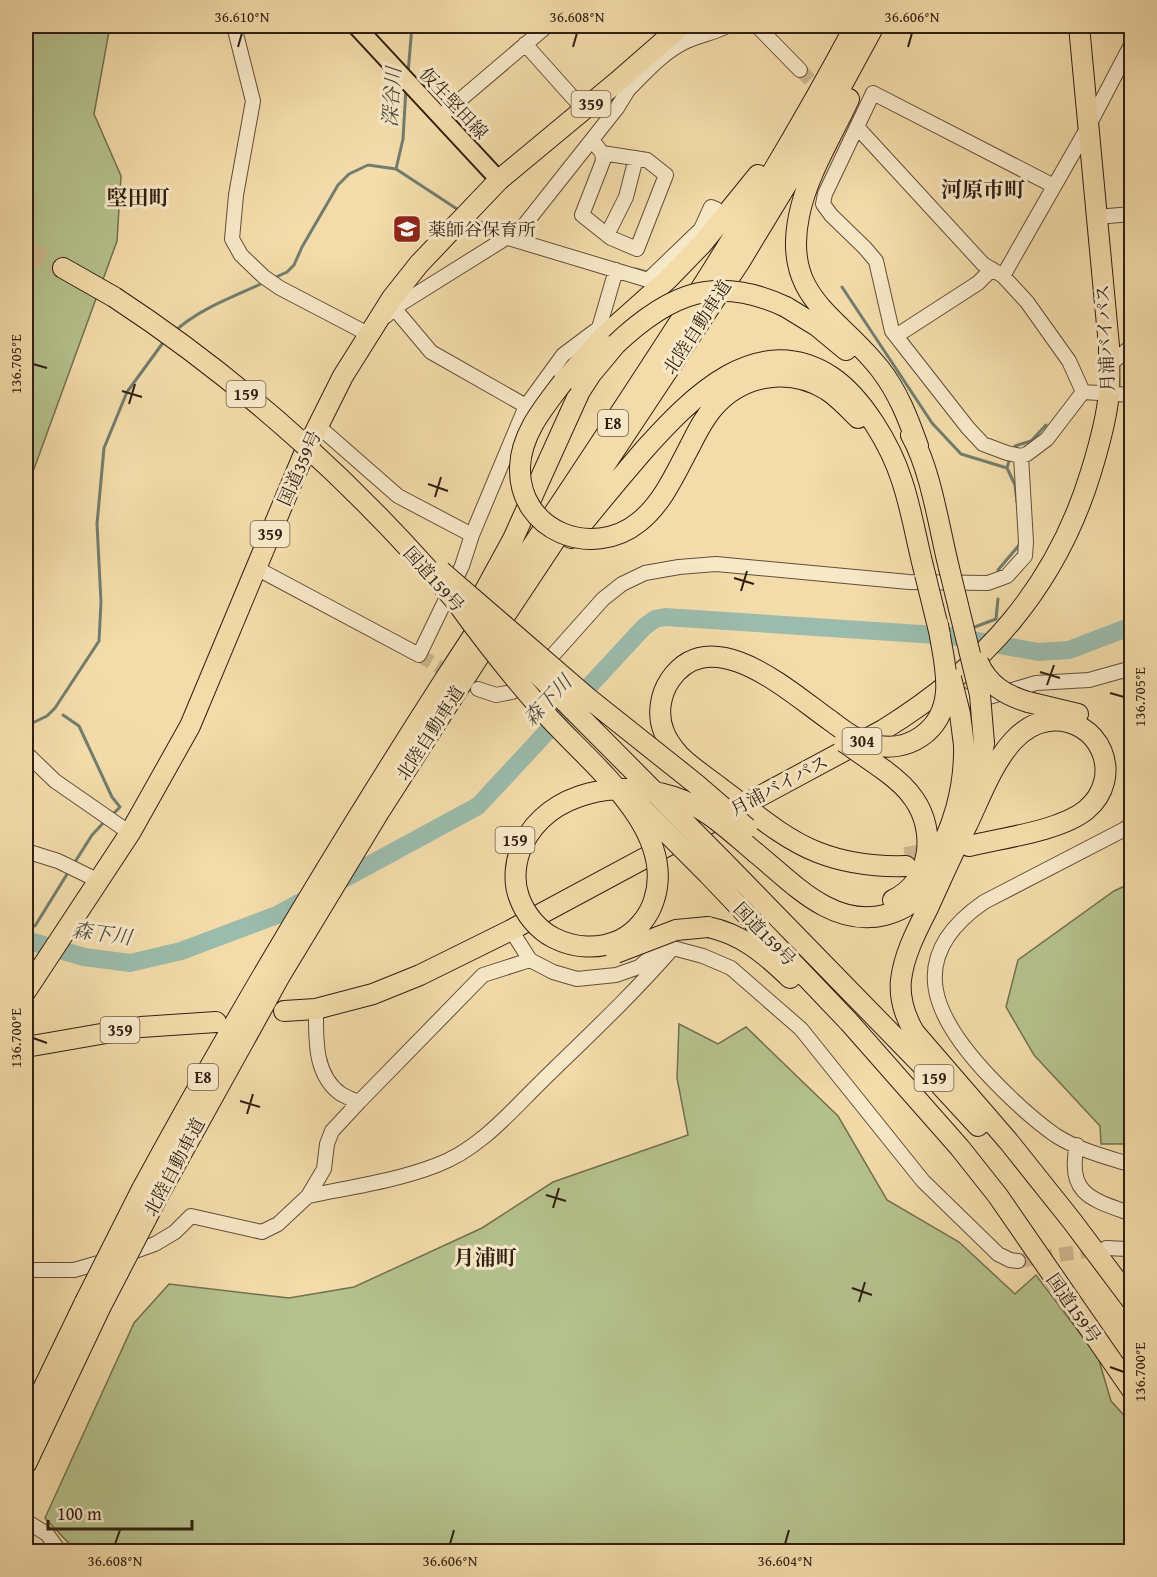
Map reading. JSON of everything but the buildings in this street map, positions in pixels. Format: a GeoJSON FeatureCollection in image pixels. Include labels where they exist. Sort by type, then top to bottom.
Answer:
{"type":"FeatureCollection","features":[{"type":"Feature","properties":{"kind":"highway","name":"国道359号"},"geometry":{"type":"LineString","coordinates":[[26,991],[130,833],[190,726],[303,456],[343,376],[393,298],[419,264],[499,180],[584,110],[626,83],[681,26]]}},
{"type":"Feature","properties":{"kind":"highway"},"geometry":{"type":"LineString","coordinates":[[851,26],[801,112],[747,192],[702,244],[668,279],[602,338],[563,382],[530,429],[520,468],[524,493],[544,522],[553,529],[575,538],[596,540],[608,538],[630,529],[649,513],[658,502],[706,418],[723,398],[742,385],[778,376],[803,379],[828,391],[867,427],[890,453]]}},
{"type":"Feature","properties":{"kind":"highway","name":"北陸自動車道"},"geometry":{"type":"LineString","coordinates":[[274,970],[359,814],[721,258],[783,158],[855,26]]}},
{"type":"Feature","properties":{"kind":"highway","name":"北陸自動車道"},"geometry":{"type":"LineString","coordinates":[[26,1424],[92,1305],[150,1193],[206,1072],[739,263],[836,98],[874,26]]}},
{"type":"Feature","properties":{"kind":"highway"},"geometry":{"type":"LineString","coordinates":[[882,26],[849,101],[809,182],[799,215],[796,245],[800,273],[812,297],[822,310],[868,355],[889,382],[906,412],[918,446],[980,695],[984,743],[966,846],[1071,829],[1090,819],[1110,795],[1116,774],[1116,763],[1111,745],[1099,729],[1076,713],[1028,702],[1000,690],[985,676],[975,656],[962,617]]}},
{"type":"Feature","properties":{"kind":"highway","name":"月浦バイパス"},"geometry":{"type":"LineString","coordinates":[[284,1011],[316,1009],[373,994],[420,975],[511,930],[883,730],[957,678],[1011,623],[1059,550],[1086,490],[1109,393],[1109,346],[1079,26]]}},
{"type":"Feature","properties":{"kind":"highway","name":"国道159号"},"geometry":{"type":"LineString","coordinates":[[63,268],[114,297],[166,332],[258,403],[315,455],[460,607],[545,707],[919,1062],[1002,1152],[1070,1231],[1131,1310]]}},
{"type":"Feature","properties":{"kind":"highway"},"geometry":{"type":"LineString","coordinates":[[359,814],[513,539],[580,391],[616,344],[662,307],[697,293],[733,290],[760,295],[786,307],[832,339],[862,367],[900,415],[918,446]]}},
{"type":"Feature","properties":{"kind":"highway"},"geometry":{"type":"LineString","coordinates":[[397,785],[502,630],[568,541],[652,442],[680,412],[728,374],[756,364],[787,361],[815,368],[839,382],[859,401],[870,416],[890,453],[902,482],[959,707],[964,745],[962,785],[947,832],[926,872],[898,898]]}},
{"type":"Feature","properties":{"kind":"highway","name":"国道159号"},"geometry":{"type":"LineString","coordinates":[[366,506],[398,534],[715,867],[920,1102],[998,1196],[1131,1390]]}},
{"type":"Feature","properties":{"kind":"highway","name":"159"},"geometry":{"type":"LineString","coordinates":[[398,534],[559,674],[696,784],[814,900],[835,912],[856,917],[880,916],[903,909],[922,894],[966,846],[1055,826],[1078,816],[1087,809],[1101,790],[1106,765],[1103,753],[1092,735],[1077,725],[1059,721],[1039,723],[1020,734],[1012,742],[997,766],[966,846],[907,955],[901,980],[902,1002],[904,1012],[914,1032],[1009,1142],[1072,1221],[1131,1301]]}},
{"type":"Feature","properties":{"kind":"highway","name":"159"},"geometry":{"type":"LineString","coordinates":[[460,607],[483,639],[543,711],[611,784],[617,791],[623,798],[634,810],[648,833],[657,857],[658,881],[653,905],[639,926],[621,940],[598,947],[573,945],[550,936],[527,913],[518,894],[516,883],[518,860],[527,837],[544,816],[578,797],[604,790],[611,790],[618,789],[646,790],[675,797],[711,816],[838,900],[863,906],[876,906],[898,898]]}},
{"type":"Feature","properties":{"kind":"highway"},"geometry":{"type":"LineString","coordinates":[[906,862],[858,863],[816,851],[791,839],[693,753],[675,730],[672,721],[672,702],[679,685],[685,678],[700,669],[709,667],[735,670],[827,724],[864,742],[883,747],[903,746],[929,731],[940,715],[946,694],[938,624]]}},
{"type":"Feature","properties":{"kind":"highway"},"geometry":{"type":"LineString","coordinates":[[827,724],[906,789],[915,799],[926,822],[929,845],[923,867],[917,879],[898,898]]}},
{"type":"Feature","properties":{"kind":"highway","name":"159"},"geometry":{"type":"LineString","coordinates":[[760,848],[714,806],[685,790],[654,781],[624,778],[586,784],[556,796],[538,809],[527,819],[512,844],[508,858],[506,884],[512,908],[518,920],[536,939],[572,956],[598,957],[624,951],[676,930],[708,927],[735,935],[758,949],[920,1102]]}},
{"type":"Feature","properties":{"kind":"highway"},"geometry":{"type":"LineString","coordinates":[[938,874],[974,796]]}},
{"type":"Feature","properties":{"kind":"highway","name":"359"},"geometry":{"type":"LineString","coordinates":[[26,1047],[141,1027],[216,1022]]}},
{"type":"Feature","properties":{"kind":"highway","name":"北陸自動車道"},"geometry":{"type":"LineString","coordinates":[[26,1464],[92,1305]]}},
{"type":"Feature","properties":{"kind":"main road","name":"仮生堅田線"},"geometry":{"type":"LineString","coordinates":[[356,26],[499,180]]}},
{"type":"Feature","properties":{"kind":"street"},"geometry":{"type":"LineString","coordinates":[[234,26],[253,101],[236,195],[232,238],[241,255],[276,286],[370,334],[394,308],[522,228],[593,141],[626,83],[664,54],[688,40],[716,32],[727,26]]}},
{"type":"Feature","properties":{"kind":"street"},"geometry":{"type":"LineString","coordinates":[[441,116],[547,26]]}},
{"type":"Feature","properties":{"kind":"street"},"geometry":{"type":"LineString","coordinates":[[757,26],[800,70]]}},
{"type":"Feature","properties":{"kind":"street"},"geometry":{"type":"LineString","coordinates":[[896,336],[978,283],[998,273],[1054,186],[1088,127],[1131,43]]}},
{"type":"Feature","properties":{"kind":"street"},"geometry":{"type":"LineString","coordinates":[[525,44],[584,110]]}},
{"type":"Feature","properties":{"kind":"street"},"geometry":{"type":"LineString","coordinates":[[1054,186],[873,93],[825,194],[823,204],[876,261],[891,331],[983,444],[995,450],[1021,456],[1027,454],[1047,439],[1083,392]]}},
{"type":"Feature","properties":{"kind":"street"},"geometry":{"type":"LineString","coordinates":[[857,127],[983,264],[998,273],[1027,302],[1069,361],[1083,392]]}},
{"type":"Feature","properties":{"kind":"street"},"geometry":{"type":"LineString","coordinates":[[593,141],[603,153],[603,161],[582,215],[607,235],[637,249],[666,175],[647,160],[603,153]]}},
{"type":"Feature","properties":{"kind":"street"},"geometry":{"type":"LineString","coordinates":[[607,235],[626,197],[636,158]]}},
{"type":"Feature","properties":{"kind":"street"},"geometry":{"type":"LineString","coordinates":[[511,234],[648,280],[701,228],[711,207],[716,209]]}},
{"type":"Feature","properties":{"kind":"street"},"geometry":{"type":"LineString","coordinates":[[1096,217],[1131,214]]}},
{"type":"Feature","properties":{"kind":"street"},"geometry":{"type":"LineString","coordinates":[[256,568],[419,655],[462,566],[472,535],[526,406],[563,355],[599,328],[616,270]]}},
{"type":"Feature","properties":{"kind":"street"},"geometry":{"type":"LineString","coordinates":[[394,308],[431,352],[526,406]]}},
{"type":"Feature","properties":{"kind":"street"},"geometry":{"type":"LineString","coordinates":[[1109,365],[1131,346]]}},
{"type":"Feature","properties":{"kind":"street"},"geometry":{"type":"LineString","coordinates":[[1083,392],[1131,395]]}},
{"type":"Feature","properties":{"kind":"street"},"geometry":{"type":"LineString","coordinates":[[318,426],[398,496],[472,535]]}},
{"type":"Feature","properties":{"kind":"street"},"geometry":{"type":"LineString","coordinates":[[478,689],[496,695],[504,694],[529,682],[603,599],[622,584],[645,573],[716,564],[909,582],[988,584],[1007,576],[1025,556],[1021,456]]}},
{"type":"Feature","properties":{"kind":"street"},"geometry":{"type":"LineString","coordinates":[[957,678],[962,695],[971,699],[982,699],[1035,683],[1089,680],[1131,668]]}},
{"type":"Feature","properties":{"kind":"street"},"geometry":{"type":"LineString","coordinates":[[26,753],[55,781],[130,833]]}},
{"type":"Feature","properties":{"kind":"street"},"geometry":{"type":"LineString","coordinates":[[1131,823],[1125,829],[969,912],[950,932],[941,947],[936,967],[935,985],[939,1008],[951,1030],[968,1054],[1020,1107],[1056,1135],[1131,1165]]}},
{"type":"Feature","properties":{"kind":"street"},"geometry":{"type":"LineString","coordinates":[[26,851],[58,861],[97,880]]}},
{"type":"Feature","properties":{"kind":"street"},"geometry":{"type":"LineString","coordinates":[[511,930],[530,960],[553,972],[578,979],[616,975],[639,967],[653,955],[673,948],[703,956],[731,968],[801,1029],[922,1181],[998,1254],[1018,1261]]}},
{"type":"Feature","properties":{"kind":"street"},"geometry":{"type":"LineString","coordinates":[[308,1196],[368,1183],[385,1182],[438,1165],[464,1152],[483,1138],[566,1058],[673,948]]}},
{"type":"Feature","properties":{"kind":"street"},"geometry":{"type":"LineString","coordinates":[[26,1269],[74,1270],[116,1258],[155,1244],[174,1232],[191,1216],[262,1232],[278,1224],[308,1196],[324,1169],[327,1144],[332,1131],[359,1102],[483,975],[530,960]]}},
{"type":"Feature","properties":{"kind":"street"},"geometry":{"type":"LineString","coordinates":[[316,1009],[319,1059],[327,1080],[341,1094],[359,1102]]}},
{"type":"Feature","properties":{"kind":"street"},"geometry":{"type":"LineString","coordinates":[[1077,1145],[1074,1165],[1076,1177],[1085,1192],[1103,1205],[1131,1214]]}},
{"type":"Feature","properties":{"kind":"street"},"geometry":{"type":"LineString","coordinates":[[1106,1248],[1131,1251]]}},
{"type":"Feature","properties":{"kind":"street"},"geometry":{"type":"LineString","coordinates":[[26,1521],[47,1534],[60,1551]]}},
{"type":"Feature","properties":{"kind":"green space"},"geometry":{"type":"Polygon","coordinates":[[[26,26],[110,26],[94,114],[121,176],[117,241],[34,469],[26,481],[26,26]]]}},
{"type":"Feature","properties":{"kind":"green space"},"geometry":{"type":"Polygon","coordinates":[[[1131,883],[1131,1144],[1101,1144],[1100,1126],[1034,1055],[1006,1007],[1018,960],[1114,891],[1131,883]]]}},
{"type":"Feature","properties":{"kind":"green space"},"geometry":{"type":"Polygon","coordinates":[[[679,1024],[718,1044],[746,1027],[838,1116],[887,1200],[959,1242],[1015,1294],[1036,1275],[1098,1357],[1111,1401],[1131,1423],[1131,1551],[77,1552],[45,1518],[134,1323],[169,1284],[289,1298],[354,1287],[482,1228],[553,1182],[688,1135],[677,1078],[679,1024]]]}},
{"type":"Feature","properties":{"kind":"waterway","name":"深谷川"},"geometry":{"type":"LineString","coordinates":[[408,73],[412,26]]}},
{"type":"Feature","properties":{"kind":"waterway","name":"深谷川"},"geometry":{"type":"LineString","coordinates":[[396,169],[403,139],[406,88]]}},
{"type":"Feature","properties":{"kind":"waterway"},"geometry":{"type":"LineString","coordinates":[[274,278],[287,272],[294,265],[338,185],[349,174],[368,165],[396,169],[457,209]]}},
{"type":"Feature","properties":{"kind":"waterway"},"geometry":{"type":"LineString","coordinates":[[474,220],[509,231]]}},
{"type":"Feature","properties":{"kind":"waterway"},"geometry":{"type":"LineString","coordinates":[[636,269],[650,273]]}},
{"type":"Feature","properties":{"kind":"waterway"},"geometry":{"type":"LineString","coordinates":[[174,332],[195,316],[265,282]]}},
{"type":"Feature","properties":{"kind":"waterway"},"geometry":{"type":"LineString","coordinates":[[842,287],[932,423],[961,454],[1007,468],[1015,485],[1017,502]]}},
{"type":"Feature","properties":{"kind":"waterway"},"geometry":{"type":"LineString","coordinates":[[26,726],[47,716],[55,708],[99,641],[101,602],[97,524],[104,448],[127,392],[165,340]]}},
{"type":"Feature","properties":{"kind":"waterway"},"geometry":{"type":"LineString","coordinates":[[1014,449],[1015,446],[1031,441],[1046,425]]}},
{"type":"Feature","properties":{"kind":"waterway"},"geometry":{"type":"LineString","coordinates":[[1007,468],[1009,461]]}},
{"type":"Feature","properties":{"kind":"waterway"},"geometry":{"type":"LineString","coordinates":[[998,570],[1020,544]]}},
{"type":"Feature","properties":{"kind":"waterway"},"geometry":{"type":"LineString","coordinates":[[972,628],[996,619],[998,599]]}},
{"type":"Feature","properties":{"kind":"waterway","name":"森下川"},"geometry":{"type":"LineString","coordinates":[[26,940],[84,957],[130,963],[181,951],[277,915],[478,806],[644,627],[655,619],[665,617],[951,636],[1038,652],[1069,650],[1132,626]]}},
{"type":"Feature","properties":{"kind":"waterway"},"geometry":{"type":"LineString","coordinates":[[63,715],[79,726],[112,797],[120,807],[111,816]]}},
{"type":"Feature","properties":{"kind":"waterway"},"geometry":{"type":"LineString","coordinates":[[73,865],[92,835],[106,820]]}},
{"type":"Feature","properties":{"kind":"waterway"},"geometry":{"type":"LineString","coordinates":[[26,923],[35,926],[69,871]]}},
{"type":"Feature","properties":{"kind":"tunnel"},"geometry":{"type":"LineString","coordinates":[[800,70],[857,127]]}},
{"type":"Feature","properties":{"kind":"tunnel"},"geometry":{"type":"LineString","coordinates":[[26,251],[63,268]]}},
{"type":"Feature","properties":{"kind":"tunnel"},"geometry":{"type":"LineString","coordinates":[[419,655],[456,677]]}},
{"type":"Feature","properties":{"kind":"tunnel"},"geometry":{"type":"LineString","coordinates":[[905,857],[941,851]]}},
{"type":"Feature","properties":{"kind":"tunnel"},"geometry":{"type":"LineString","coordinates":[[1018,1261],[1099,1249]]}},
{"type":"Feature","properties":{"kind":"place","name":"薬師谷保育所"},"geometry":{"type":"Point","coordinates":[407,229]}},
{"type":"Feature","properties":{"kind":"district","name":"河原市町"},"geometry":{"type":"Point","coordinates":[983,189]}},
{"type":"Feature","properties":{"kind":"district","name":"堅田町"},"geometry":{"type":"Point","coordinates":[138,197]}},
{"type":"Feature","properties":{"kind":"district","name":"月浦町"},"geometry":{"type":"Point","coordinates":[485,1257]}}]}
